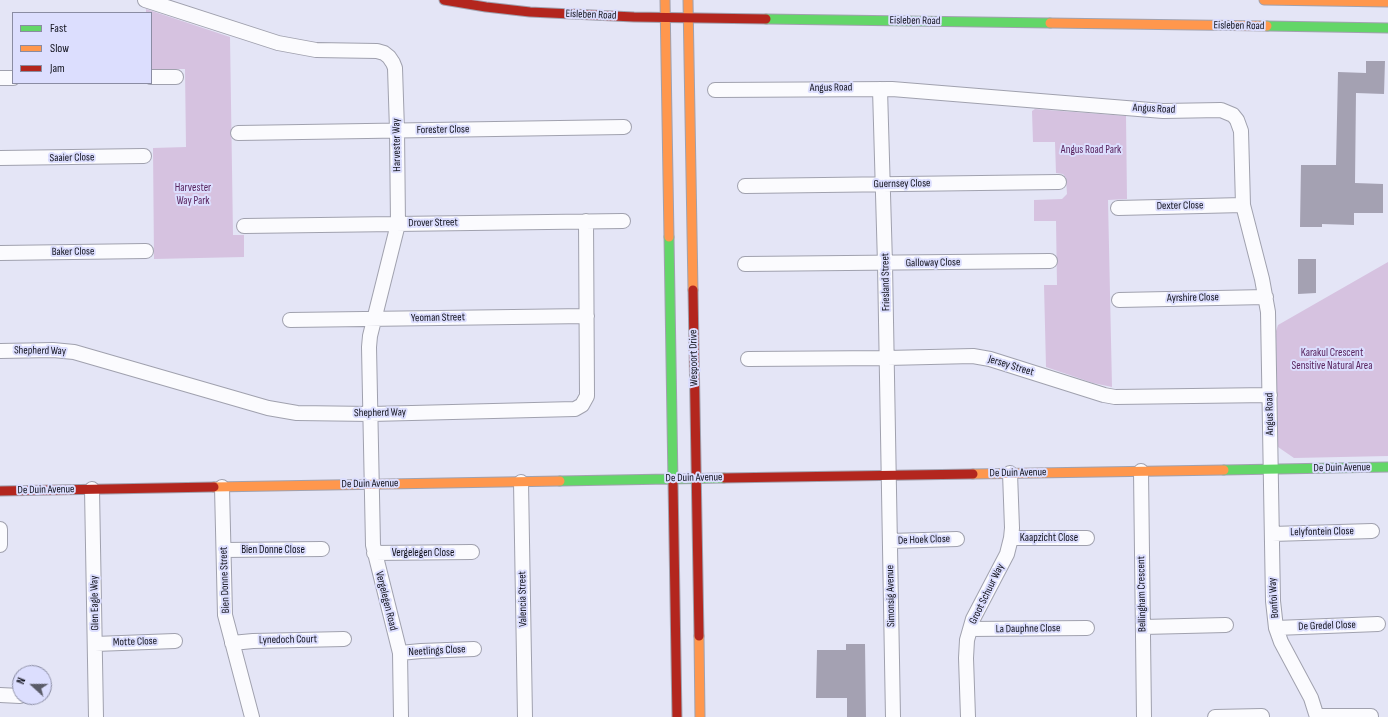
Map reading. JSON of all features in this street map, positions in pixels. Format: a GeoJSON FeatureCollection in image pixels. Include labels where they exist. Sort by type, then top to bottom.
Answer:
{"type":"FeatureCollection","features":[{"type":"Feature","properties":{"kind":"main road","name":"Eisleben Road"},"geometry":{"type":"LineString","coordinates":[[444,0],[530,12],[666,18],[1388,28]]}},
{"type":"Feature","properties":{"kind":"main road"},"geometry":{"type":"LineString","coordinates":[[665,0],[677,717]]}},
{"type":"Feature","properties":{"kind":"main road","name":"Wespoort Drive"},"geometry":{"type":"LineString","coordinates":[[688,0],[700,717]]}},
{"type":"Feature","properties":{"kind":"main road"},"geometry":{"type":"LineString","coordinates":[[1264,0],[1388,2]]}},
{"type":"Feature","properties":{"kind":"main road","name":"De Duin Avenue"},"geometry":{"type":"LineString","coordinates":[[0,491],[673,478],[1388,467]]}},
{"type":"Feature","properties":{"kind":"street","name":"Harvester Way"},"geometry":{"type":"LineString","coordinates":[[145,0],[278,43],[316,50],[377,51],[384,53],[393,63],[395,68],[397,130],[398,224],[369,347],[372,484]]}},
{"type":"Feature","properties":{"kind":"street"},"geometry":{"type":"LineString","coordinates":[[152,77],[176,77]]}},
{"type":"Feature","properties":{"kind":"street"},"geometry":{"type":"LineString","coordinates":[[0,78],[12,78]]}},
{"type":"Feature","properties":{"kind":"street","name":"Friesland Street"},"geometry":{"type":"LineString","coordinates":[[880,89],[886,264],[889,475]]}},
{"type":"Feature","properties":{"kind":"street","name":"Angus Road"},"geometry":{"type":"LineString","coordinates":[[715,90],[915,90],[1163,111],[1221,110],[1233,115],[1237,120],[1241,131],[1243,205],[1266,297],[1268,312],[1270,469]]}},
{"type":"Feature","properties":{"kind":"street","name":"Forester Close"},"geometry":{"type":"LineString","coordinates":[[238,133],[624,127]]}},
{"type":"Feature","properties":{"kind":"street","name":"Saaier Close"},"geometry":{"type":"LineString","coordinates":[[0,158],[144,156]]}},
{"type":"Feature","properties":{"kind":"street","name":"Guernsey Close"},"geometry":{"type":"LineString","coordinates":[[745,186],[1059,182]]}},
{"type":"Feature","properties":{"kind":"street","name":"Dexter Close"},"geometry":{"type":"LineString","coordinates":[[1118,208],[1243,205]]}},
{"type":"Feature","properties":{"kind":"street","name":"Shepherd Way"},"geometry":{"type":"LineString","coordinates":[[0,351],[53,350],[74,352],[268,408],[297,413],[371,414],[575,408],[582,405],[587,396],[586,221]]}},
{"type":"Feature","properties":{"kind":"street","name":"Drover Street"},"geometry":{"type":"LineString","coordinates":[[244,226],[623,221]]}},
{"type":"Feature","properties":{"kind":"street","name":"Baker Close"},"geometry":{"type":"LineString","coordinates":[[0,253],[146,251]]}},
{"type":"Feature","properties":{"kind":"street","name":"Galloway Close"},"geometry":{"type":"LineString","coordinates":[[745,264],[886,264],[1050,261]]}},
{"type":"Feature","properties":{"kind":"street","name":"Ayrshire Close"},"geometry":{"type":"LineString","coordinates":[[1119,300],[1266,297]]}},
{"type":"Feature","properties":{"kind":"street","name":"Yeoman Street"},"geometry":{"type":"LineString","coordinates":[[290,320],[587,316]]}},
{"type":"Feature","properties":{"kind":"street","name":"Jersey Street"},"geometry":{"type":"LineString","coordinates":[[748,360],[973,356],[982,357],[1115,397],[1270,395]]}},
{"type":"Feature","properties":{"kind":"street","name":"Bonfoi Way"},"geometry":{"type":"LineString","coordinates":[[1270,469],[1273,600],[1276,628],[1281,642],[1311,698],[1317,716]]}},
{"type":"Feature","properties":{"kind":"street","name":"Bellingham Crescent"},"geometry":{"type":"LineString","coordinates":[[1141,471],[1144,717]]}},
{"type":"Feature","properties":{"kind":"street","name":"Groot Schuur Way"},"geometry":{"type":"LineString","coordinates":[[968,717],[966,658],[967,640],[973,619],[1007,554],[1012,528],[1010,473]]}},
{"type":"Feature","properties":{"kind":"street","name":"Simonsig Avenue"},"geometry":{"type":"LineString","coordinates":[[889,475],[893,717]]}},
{"type":"Feature","properties":{"kind":"street","name":"Valencia Street"},"geometry":{"type":"LineString","coordinates":[[521,482],[525,717]]}},
{"type":"Feature","properties":{"kind":"street","name":"Vergelegen Road"},"geometry":{"type":"LineString","coordinates":[[372,484],[374,553],[400,653],[401,717]]}},
{"type":"Feature","properties":{"kind":"street","name":"Bien Donne Street"},"geometry":{"type":"LineString","coordinates":[[222,487],[225,615],[252,717]]}},
{"type":"Feature","properties":{"kind":"street","name":"Glen Eagle Way"},"geometry":{"type":"LineString","coordinates":[[92,489],[96,717]]}},
{"type":"Feature","properties":{"kind":"street"},"geometry":{"type":"LineString","coordinates":[[0,529],[0,545]]}},
{"type":"Feature","properties":{"kind":"street","name":"Lelyfontein Close"},"geometry":{"type":"LineString","coordinates":[[1272,534],[1372,531]]}},
{"type":"Feature","properties":{"kind":"street","name":"Kaapzicht Close"},"geometry":{"type":"LineString","coordinates":[[1011,538],[1088,538]]}},
{"type":"Feature","properties":{"kind":"street","name":"De Hoek Close"},"geometry":{"type":"LineString","coordinates":[[890,542],[957,539]]}},
{"type":"Feature","properties":{"kind":"street","name":"Bien Donne Close"},"geometry":{"type":"LineString","coordinates":[[224,550],[322,549]]}},
{"type":"Feature","properties":{"kind":"street","name":"Vergelegen Close"},"geometry":{"type":"LineString","coordinates":[[374,553],[472,552]]}},
{"type":"Feature","properties":{"kind":"street","name":"De Gredel Close"},"geometry":{"type":"LineString","coordinates":[[1276,628],[1378,624]]}},
{"type":"Feature","properties":{"kind":"street"},"geometry":{"type":"LineString","coordinates":[[1143,627],[1226,625]]}},
{"type":"Feature","properties":{"kind":"street","name":"La Dauphne Close"},"geometry":{"type":"LineString","coordinates":[[970,629],[1087,628]]}},
{"type":"Feature","properties":{"kind":"street","name":"Lynedoch Court"},"geometry":{"type":"LineString","coordinates":[[232,643],[253,641],[344,639]]}},
{"type":"Feature","properties":{"kind":"street","name":"Motte Close"},"geometry":{"type":"LineString","coordinates":[[95,644],[175,641]]}},
{"type":"Feature","properties":{"kind":"street","name":"Neetlings Close"},"geometry":{"type":"LineString","coordinates":[[400,653],[474,649]]}},
{"type":"Feature","properties":{"kind":"street"},"geometry":{"type":"LineString","coordinates":[[0,695],[12,696]]}},
{"type":"Feature","properties":{"kind":"street"},"geometry":{"type":"LineString","coordinates":[[1215,717],[1262,716]]}},
{"type":"Feature","properties":{"kind":"street"},"geometry":{"type":"LineString","coordinates":[[1317,716],[1371,716]]}},
{"type":"Feature","properties":{"kind":"green space","name":"Harvester Way Park"},"geometry":{"type":"Polygon","coordinates":[[[146,9],[230,37],[233,235],[244,235],[244,257],[154,259],[153,148],[186,147],[185,69],[152,69],[152,12],[146,12],[146,9]]]}},
{"type":"Feature","properties":{"kind":"green space","name":"Angus Road Park"},"geometry":{"type":"Polygon","coordinates":[[[1035,109],[1126,116],[1127,199],[1108,200],[1112,387],[1093,383],[1046,367],[1044,285],[1057,285],[1056,221],[1034,221],[1034,200],[1062,199],[1067,194],[1066,178],[1063,174],[1056,173],[1055,142],[1033,142],[1032,111],[1035,109]]]}},
{"type":"Feature","properties":{"kind":"green space","name":"Karakul Crescent Sensitive Natural Area"},"geometry":{"type":"Polygon","coordinates":[[[1388,262],[1388,456],[1294,458],[1278,447],[1276,331],[1278,325],[1388,262]]]}},
{"type":"Feature","properties":{"kind":"building"},"geometry":{"type":"Polygon","coordinates":[[[1366,61],[1385,61],[1384,94],[1356,93],[1355,183],[1383,184],[1383,213],[1354,213],[1354,225],[1322,224],[1322,227],[1300,227],[1301,165],[1336,165],[1338,72],[1366,73],[1366,61]]]}},
{"type":"Feature","properties":{"kind":"building"},"geometry":{"type":"Polygon","coordinates":[[[1298,259],[1316,259],[1316,293],[1298,294],[1298,259]]]}},
{"type":"Feature","properties":{"kind":"building"},"geometry":{"type":"Polygon","coordinates":[[[846,644],[865,644],[866,717],[847,717],[847,698],[816,698],[817,650],[846,650],[846,644]]]}},
{"type":"Feature","properties":{"kind":"traffic: fast"},"geometry":{"type":"LineString","coordinates":[[766,19],[1050,23]]}},
{"type":"Feature","properties":{"kind":"traffic: fast"},"geometry":{"type":"LineString","coordinates":[[1267,26],[1388,28]]}},
{"type":"Feature","properties":{"kind":"traffic: fast"},"geometry":{"type":"LineString","coordinates":[[669,237],[673,482]]}},
{"type":"Feature","properties":{"kind":"traffic: fast"},"geometry":{"type":"LineString","coordinates":[[1224,470],[1388,467]]}},
{"type":"Feature","properties":{"kind":"traffic: fast"},"geometry":{"type":"LineString","coordinates":[[560,481],[724,478]]}},
{"type":"Feature","properties":{"kind":"traffic: slow"},"geometry":{"type":"LineString","coordinates":[[665,0],[669,237]]}},
{"type":"Feature","properties":{"kind":"traffic: slow"},"geometry":{"type":"LineString","coordinates":[[688,0],[693,290]]}},
{"type":"Feature","properties":{"kind":"traffic: slow"},"geometry":{"type":"LineString","coordinates":[[1264,0],[1388,2]]}},
{"type":"Feature","properties":{"kind":"traffic: slow"},"geometry":{"type":"LineString","coordinates":[[1050,23],[1267,26]]}},
{"type":"Feature","properties":{"kind":"traffic: slow"},"geometry":{"type":"LineString","coordinates":[[973,474],[1224,470]]}},
{"type":"Feature","properties":{"kind":"traffic: slow"},"geometry":{"type":"LineString","coordinates":[[214,487],[560,481]]}},
{"type":"Feature","properties":{"kind":"traffic: slow"},"geometry":{"type":"LineString","coordinates":[[699,636],[700,717]]}},
{"type":"Feature","properties":{"kind":"traffic: jam"},"geometry":{"type":"LineString","coordinates":[[444,0],[530,12],[634,17],[766,19]]}},
{"type":"Feature","properties":{"kind":"traffic: jam"},"geometry":{"type":"LineString","coordinates":[[693,290],[699,636]]}},
{"type":"Feature","properties":{"kind":"traffic: jam"},"geometry":{"type":"LineString","coordinates":[[724,478],[973,474]]}},
{"type":"Feature","properties":{"kind":"traffic: jam"},"geometry":{"type":"LineString","coordinates":[[673,482],[677,717]]}},
{"type":"Feature","properties":{"kind":"traffic: jam"},"geometry":{"type":"LineString","coordinates":[[0,491],[214,487]]}}]}
